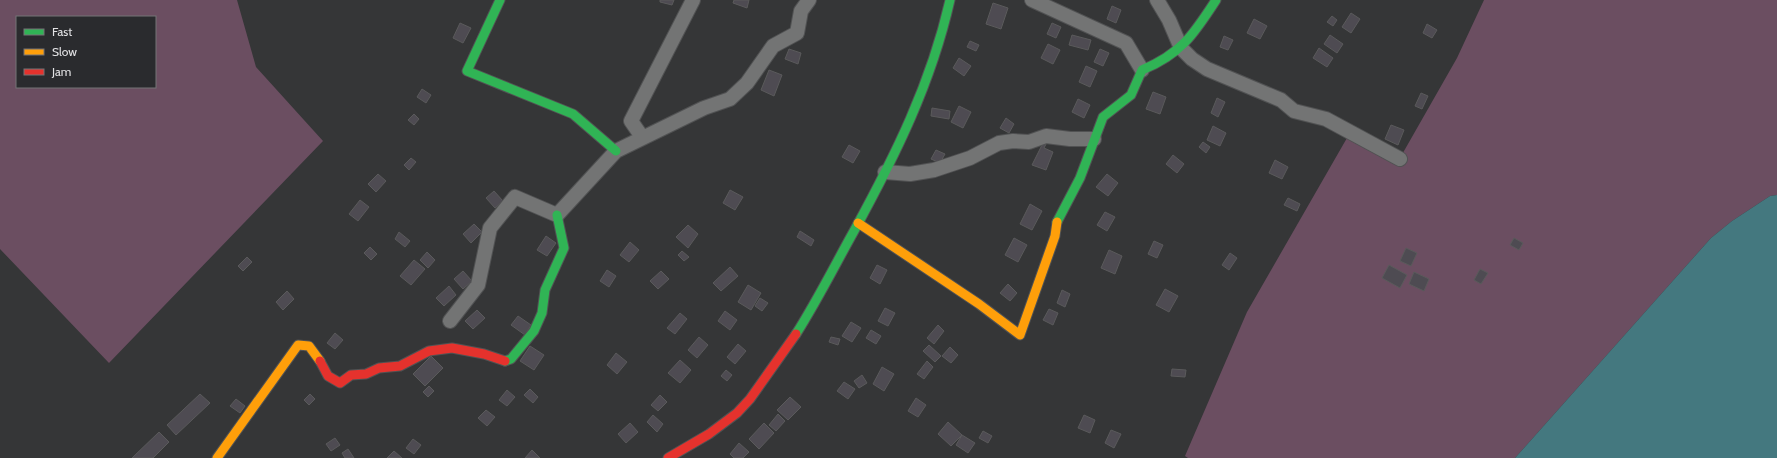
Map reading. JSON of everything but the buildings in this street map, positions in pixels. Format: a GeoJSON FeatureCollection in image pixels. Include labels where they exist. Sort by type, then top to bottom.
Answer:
{"type":"FeatureCollection","features":[{"type":"Feature","properties":{"kind":"street"},"geometry":{"type":"LineString","coordinates":[[500,0],[467,71],[573,114],[616,151]]}},
{"type":"Feature","properties":{"kind":"street"},"geometry":{"type":"LineString","coordinates":[[642,138],[631,121],[693,0]]}},
{"type":"Feature","properties":{"kind":"street"},"geometry":{"type":"LineString","coordinates":[[558,215],[616,151],[704,108],[730,99],[747,83],[773,46],[797,33],[801,11],[809,0]]}},
{"type":"Feature","properties":{"kind":"street"},"geometry":{"type":"LineString","coordinates":[[668,458],[712,433],[745,405],[785,353],[816,302],[858,223],[885,172],[921,97],[937,50],[950,0]]}},
{"type":"Feature","properties":{"kind":"street"},"geometry":{"type":"LineString","coordinates":[[1032,0],[1126,43],[1142,70]]}},
{"type":"Feature","properties":{"kind":"street"},"geometry":{"type":"LineString","coordinates":[[1157,0],[1170,20],[1180,48],[1192,59],[1208,70],[1281,100],[1294,111],[1332,122],[1400,158]]}},
{"type":"Feature","properties":{"kind":"street"},"geometry":{"type":"LineString","coordinates":[[858,223],[873,236],[908,256],[1001,319],[1020,335],[1055,236],[1056,224],[1080,178],[1103,117],[1131,95],[1142,70],[1170,57],[1180,48],[1194,33],[1216,0]]}},
{"type":"Feature","properties":{"kind":"street"},"geometry":{"type":"LineString","coordinates":[[885,172],[910,174],[934,170],[970,158],[999,143],[1013,141],[1029,142],[1046,136],[1070,140],[1094,139]]}},
{"type":"Feature","properties":{"kind":"street"},"geometry":{"type":"LineString","coordinates":[[450,321],[478,285],[490,228],[515,197],[558,215]]}},
{"type":"Feature","properties":{"kind":"street"},"geometry":{"type":"LineString","coordinates":[[217,458],[298,345],[309,346],[324,366],[328,376],[340,383],[351,375],[366,374],[379,368],[400,366],[429,351],[452,348],[484,354],[504,361],[511,359],[537,325],[542,313],[545,290],[564,248],[558,215]]}},
{"type":"Feature","properties":{"kind":"shaded area"},"geometry":{"type":"Polygon","coordinates":[[[0,0],[237,0],[256,67],[323,141],[109,363],[0,249],[0,0]]]}},
{"type":"Feature","properties":{"kind":"shaded area"},"geometry":{"type":"Polygon","coordinates":[[[1484,0],[1777,0],[1777,195],[1770,196],[1732,221],[1711,238],[1515,458],[1188,458],[1185,456],[1247,312],[1351,131],[1400,158],[1457,58],[1484,0]]]}},
{"type":"Feature","properties":{"kind":"water"},"geometry":{"type":"Polygon","coordinates":[[[1777,195],[1777,458],[1515,458],[1711,238],[1732,221],[1770,196],[1777,195]]]}},
{"type":"Feature","properties":{"kind":"traffic: fast"},"geometry":{"type":"LineString","coordinates":[[500,0],[467,71],[573,114],[616,151]]}},
{"type":"Feature","properties":{"kind":"traffic: fast"},"geometry":{"type":"LineString","coordinates":[[796,334],[819,296],[884,175],[910,119],[933,61],[950,0]]}},
{"type":"Feature","properties":{"kind":"traffic: fast"},"geometry":{"type":"LineString","coordinates":[[1057,222],[1080,178],[1103,117],[1131,95],[1142,70],[1167,57],[1185,42],[1201,23],[1216,0]]}},
{"type":"Feature","properties":{"kind":"traffic: fast"},"geometry":{"type":"LineString","coordinates":[[505,361],[511,359],[534,331],[542,313],[545,290],[564,248],[557,215]]}},
{"type":"Feature","properties":{"kind":"traffic: slow"},"geometry":{"type":"LineString","coordinates":[[858,223],[979,304],[1020,335],[1055,236],[1057,222]]}},
{"type":"Feature","properties":{"kind":"traffic: slow"},"geometry":{"type":"LineString","coordinates":[[217,458],[298,345],[309,346],[320,361]]}},
{"type":"Feature","properties":{"kind":"traffic: jam"},"geometry":{"type":"LineString","coordinates":[[668,458],[709,434],[737,413],[750,399],[796,334]]}},
{"type":"Feature","properties":{"kind":"traffic: jam"},"geometry":{"type":"LineString","coordinates":[[320,361],[328,376],[340,383],[351,375],[366,374],[379,368],[400,366],[429,351],[452,348],[484,354],[505,361]]}}]}
